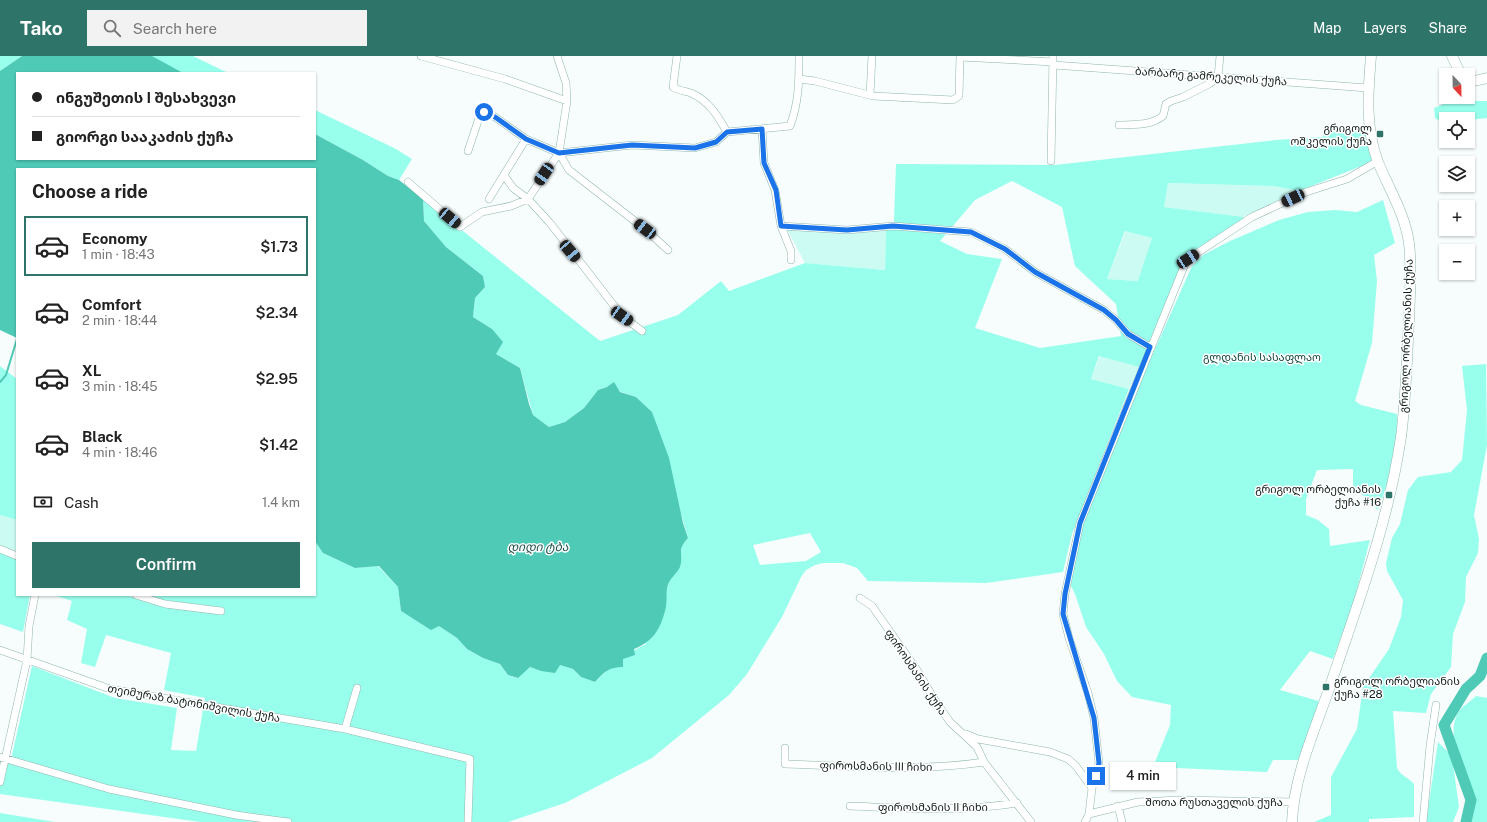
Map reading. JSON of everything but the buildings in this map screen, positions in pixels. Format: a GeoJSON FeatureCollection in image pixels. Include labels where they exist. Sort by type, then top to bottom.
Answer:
{"type":"FeatureCollection","features":[{"type":"Feature","properties":{"kind":"main road","name":"გრიგოლ ორბელიანის ქუჩა"},"geometry":{"type":"LineString","coordinates":[[1292,822],[1293,802],[1306,754],[1378,545],[1392,489],[1401,437],[1406,387],[1411,272],[1409,243],[1404,223],[1378,161],[1368,111],[1368,88],[1371,56]]}},
{"type":"Feature","properties":{"kind":"main road"},"geometry":{"type":"LineString","coordinates":[[1452,56],[1458,68]]}},
{"type":"Feature","properties":{"kind":"main road"},"geometry":{"type":"LineString","coordinates":[[1475,81],[1487,78]]}},
{"type":"Feature","properties":{"kind":"street"},"geometry":{"type":"LineString","coordinates":[[421,56],[504,79],[568,101]]}},
{"type":"Feature","properties":{"kind":"street"},"geometry":{"type":"LineString","coordinates":[[408,182],[460,227],[482,212],[511,206],[528,199],[559,153],[568,101],[566,83],[557,56]]}},
{"type":"Feature","properties":{"kind":"street"},"geometry":{"type":"LineString","coordinates":[[677,56],[674,87],[691,93],[707,103],[718,115],[727,132]]}},
{"type":"Feature","properties":{"kind":"street"},"geometry":{"type":"LineString","coordinates":[[468,150],[480,115],[484,112],[495,117],[526,139],[559,153],[632,145],[695,148],[716,142],[727,132],[790,126],[796,110],[799,91],[799,56]]}},
{"type":"Feature","properties":{"kind":"street"},"geometry":{"type":"LineString","coordinates":[[870,95],[872,56]]}},
{"type":"Feature","properties":{"kind":"street"},"geometry":{"type":"LineString","coordinates":[[799,79],[815,81],[870,95],[953,100],[959,96],[960,56]]}},
{"type":"Feature","properties":{"kind":"street","name":"ბარბარე გამრეკელის ქუჩა"},"geometry":{"type":"LineString","coordinates":[[960,56],[1053,61],[1218,77],[1368,88]]}},
{"type":"Feature","properties":{"kind":"street"},"geometry":{"type":"LineString","coordinates":[[1119,125],[1148,124],[1157,120],[1163,116],[1166,104],[1170,101],[1183,98],[1210,84],[1218,77],[1220,56]]}},
{"type":"Feature","properties":{"kind":"street"},"geometry":{"type":"LineString","coordinates":[[1051,160],[1053,61]]}},
{"type":"Feature","properties":{"kind":"street"},"geometry":{"type":"LineString","coordinates":[[762,129],[764,163],[776,190],[781,226],[791,251],[791,260]]}},
{"type":"Feature","properties":{"kind":"street"},"geometry":{"type":"LineString","coordinates":[[489,199],[526,139]]}},
{"type":"Feature","properties":{"kind":"street"},"geometry":{"type":"LineString","coordinates":[[559,153],[569,170],[645,229],[668,250]]}},
{"type":"Feature","properties":{"kind":"street"},"geometry":{"type":"LineString","coordinates":[[1085,822],[1089,814],[1092,788],[1099,763],[1094,718],[1063,614],[1065,594],[1080,523],[1150,347],[1185,264],[1188,259],[1252,217],[1306,192],[1347,180],[1378,161]]}},
{"type":"Feature","properties":{"kind":"street"},"geometry":{"type":"LineString","coordinates":[[504,175],[513,188],[528,199],[550,223],[622,316],[642,331]]}},
{"type":"Feature","properties":{"kind":"street"},"geometry":{"type":"LineString","coordinates":[[781,226],[847,230],[893,226],[971,232],[1005,249],[1035,272],[1104,310],[1116,320],[1128,334],[1150,347]]}},
{"type":"Feature","properties":{"kind":"street"},"geometry":{"type":"LineString","coordinates":[[0,549],[16,556]]}},
{"type":"Feature","properties":{"kind":"street"},"geometry":{"type":"LineString","coordinates":[[0,782],[3,758],[27,660],[29,626],[35,596]]}},
{"type":"Feature","properties":{"kind":"street"},"geometry":{"type":"LineString","coordinates":[[139,596],[165,604],[221,611]]}},
{"type":"Feature","properties":{"kind":"street","name":"ფიროსმანის ქუჩა"},"geometry":{"type":"LineString","coordinates":[[860,598],[872,606],[950,722],[976,747],[984,762],[1031,822]]}},
{"type":"Feature","properties":{"kind":"street","name":"თეიმურაზ ბატონიშვილის ქუჩა"},"geometry":{"type":"LineString","coordinates":[[0,650],[110,690],[345,729],[470,759],[468,822]]}},
{"type":"Feature","properties":{"kind":"street"},"geometry":{"type":"LineString","coordinates":[[345,729],[357,688]]}},
{"type":"Feature","properties":{"kind":"street"},"geometry":{"type":"LineString","coordinates":[[1424,822],[1430,746],[1436,705]]}},
{"type":"Feature","properties":{"kind":"street"},"geometry":{"type":"LineString","coordinates":[[961,731],[978,740],[1042,751],[1068,759],[1076,766],[1092,788]]}},
{"type":"Feature","properties":{"kind":"street","name":"ფიროსმანის III ჩიხი"},"geometry":{"type":"LineString","coordinates":[[785,748],[785,764],[922,767],[956,766],[984,762]]}},
{"type":"Feature","properties":{"kind":"street"},"geometry":{"type":"LineString","coordinates":[[3,758],[109,788],[236,815],[288,822]]}},
{"type":"Feature","properties":{"kind":"street","name":"შოთა რუსთაველის ქუჩა"},"geometry":{"type":"LineString","coordinates":[[1089,814],[1138,802],[1179,800],[1293,802]]}},
{"type":"Feature","properties":{"kind":"street","name":"ფიროსმანის II ჩიხი"},"geometry":{"type":"LineString","coordinates":[[850,806],[926,809],[986,808],[1017,803]]}},
{"type":"Feature","properties":{"kind":"street"},"geometry":{"type":"LineString","coordinates":[[1118,806],[1122,822]]}},
{"type":"Feature","properties":{"kind":"shaded area"},"geometry":{"type":"Polygon","coordinates":[[[1168,183],[1274,186],[1299,191],[1243,217],[1164,207],[1168,183]]]}},
{"type":"Feature","properties":{"kind":"shaded area"},"geometry":{"type":"Polygon","coordinates":[[[787,229],[886,229],[885,270],[805,263],[787,229]]]}},
{"type":"Feature","properties":{"kind":"shaded area"},"geometry":{"type":"Polygon","coordinates":[[[1126,231],[1152,238],[1139,281],[1107,279],[1126,231]]]}},
{"type":"Feature","properties":{"kind":"shaded area"},"geometry":{"type":"Polygon","coordinates":[[[1100,356],[1139,367],[1129,389],[1091,379],[1100,356]]]}},
{"type":"Feature","properties":{"kind":"shaded area"},"geometry":{"type":"Polygon","coordinates":[[[0,515],[16,520],[16,553],[0,546],[0,515]]]}},
{"type":"Feature","properties":{"kind":"green space"},"geometry":{"type":"Polygon","coordinates":[[[0,56],[22,56],[0,71],[0,56]]]}},
{"type":"Feature","properties":{"kind":"green space"},"geometry":{"type":"Polygon","coordinates":[[[152,56],[193,56],[226,72],[181,72],[152,56]]]}},
{"type":"Feature","properties":{"kind":"green space"},"geometry":{"type":"Polygon","coordinates":[[[1475,101],[1487,101],[1487,118],[1475,119],[1475,112],[1439,112],[1439,120],[1435,118],[1434,108],[1444,104],[1475,104],[1475,101]]]}},
{"type":"Feature","properties":{"kind":"green space"},"geometry":{"type":"Polygon","coordinates":[[[316,110],[396,149],[412,159],[399,180],[388,176],[363,160],[316,135],[316,110]]]}},
{"type":"Feature","properties":{"kind":"green space"},"geometry":{"type":"Polygon","coordinates":[[[1324,129],[1367,131],[1374,161],[1299,191],[1274,186],[1168,183],[1164,207],[1244,217],[1242,221],[1187,257],[1178,274],[1139,367],[1099,356],[1091,379],[1129,389],[1072,534],[1063,572],[986,583],[868,581],[857,568],[843,563],[823,563],[815,565],[806,570],[801,577],[782,617],[747,674],[729,695],[652,758],[565,803],[508,822],[200,822],[0,794],[0,761],[10,764],[32,666],[115,698],[177,708],[171,750],[196,751],[205,698],[164,690],[171,653],[106,635],[95,667],[81,663],[87,629],[67,620],[72,601],[57,596],[129,596],[160,606],[148,596],[316,596],[316,542],[323,553],[355,568],[378,566],[398,587],[401,611],[424,625],[439,626],[457,638],[467,649],[483,658],[500,664],[508,675],[517,678],[530,667],[541,671],[560,665],[573,669],[581,677],[595,682],[619,661],[645,645],[671,577],[679,568],[682,545],[688,538],[652,412],[636,397],[607,387],[598,390],[584,408],[565,422],[549,427],[533,415],[520,368],[496,354],[492,329],[473,317],[475,298],[485,287],[483,276],[446,247],[424,221],[423,199],[600,341],[678,315],[721,281],[729,291],[805,263],[885,270],[886,229],[896,229],[894,221],[896,164],[1055,165],[1276,140],[1323,137],[1324,129]],[[1012,181],[975,200],[940,241],[967,254],[1002,259],[975,328],[1040,348],[1121,336],[1116,304],[1075,266],[1062,207],[1012,181]],[[1125,231],[1107,279],[1138,281],[1152,238],[1125,231]],[[810,533],[753,545],[760,565],[806,561],[821,552],[810,533]]]}},
{"type":"Feature","properties":{"kind":"green space","name":"გლდანის სასაფლაო"},"geometry":{"type":"Polygon","coordinates":[[[1383,200],[1395,243],[1374,255],[1377,281],[1372,343],[1355,401],[1361,405],[1397,414],[1395,451],[1390,475],[1378,510],[1353,486],[1353,469],[1317,470],[1306,499],[1306,515],[1318,520],[1329,529],[1330,546],[1370,540],[1353,604],[1333,659],[1310,651],[1280,690],[1319,701],[1298,760],[1273,760],[1267,772],[1153,767],[1170,725],[1171,705],[1132,697],[1117,681],[1104,654],[1086,627],[1075,594],[1069,582],[1081,530],[1095,493],[1147,367],[1192,266],[1203,255],[1230,241],[1279,220],[1308,212],[1335,210],[1357,212],[1383,200]]]}},
{"type":"Feature","properties":{"kind":"green space"},"geometry":{"type":"Polygon","coordinates":[[[1486,364],[1487,445],[1474,515],[1479,539],[1478,553],[1466,577],[1465,602],[1453,634],[1451,667],[1431,694],[1426,713],[1393,711],[1397,768],[1400,773],[1414,784],[1414,817],[1369,819],[1369,822],[1314,822],[1331,815],[1331,777],[1357,729],[1363,687],[1389,649],[1401,617],[1403,600],[1387,571],[1386,563],[1392,538],[1400,524],[1408,490],[1418,477],[1451,472],[1462,460],[1467,410],[1462,366],[1486,364]]]}},
{"type":"Feature","properties":{"kind":"green space"},"geometry":{"type":"Polygon","coordinates":[[[0,366],[16,378],[16,520],[0,515],[0,366]]]}},
{"type":"Feature","properties":{"kind":"green space"},"geometry":{"type":"Polygon","coordinates":[[[0,551],[16,558],[16,596],[30,596],[23,632],[0,624],[0,551]]]}},
{"type":"Feature","properties":{"kind":"green space"},"geometry":{"type":"Polygon","coordinates":[[[1476,696],[1487,698],[1487,822],[1471,822],[1474,813],[1472,796],[1459,759],[1454,734],[1454,723],[1459,711],[1476,696]]]}},
{"type":"Feature","properties":{"kind":"green space"},"geometry":{"type":"Polygon","coordinates":[[[1438,742],[1451,755],[1453,764],[1459,807],[1453,822],[1426,822],[1438,742]]]}},
{"type":"Feature","properties":{"kind":"green space"},"geometry":{"type":"Polygon","coordinates":[[[0,813],[55,822],[0,822],[0,813]]]}},
{"type":"Feature","properties":{"kind":"water","name":"დიდი ტბა"},"geometry":{"type":"Polygon","coordinates":[[[22,56],[152,56],[181,72],[16,72],[16,160],[316,160],[316,135],[363,160],[388,176],[399,180],[423,199],[424,221],[446,247],[483,276],[485,287],[475,298],[473,317],[492,329],[503,342],[496,354],[520,368],[533,415],[549,427],[565,422],[584,408],[598,390],[607,387],[614,382],[620,392],[636,397],[652,412],[669,458],[683,523],[688,538],[684,542],[681,549],[680,567],[668,585],[666,607],[662,621],[652,638],[634,649],[635,655],[623,659],[623,667],[614,668],[607,671],[595,682],[581,677],[573,669],[560,665],[555,673],[541,671],[530,667],[518,678],[508,675],[500,664],[483,658],[467,649],[457,638],[439,626],[431,630],[401,611],[398,587],[379,566],[355,568],[323,553],[316,542],[316,168],[16,168],[16,338],[0,330],[0,71],[22,56]]]}},
{"type":"Feature","properties":{"kind":"waterway"},"geometry":{"type":"LineString","coordinates":[[0,382],[6,375],[16,342]]}},
{"type":"Feature","properties":{"kind":"waterway"},"geometry":{"type":"LineString","coordinates":[[1466,822],[1471,800],[1444,725],[1466,689],[1480,676],[1487,658]]}},
{"type":"Feature","properties":{"kind":"place","name":"გრიგოლ ოშკელის ქუჩა"},"geometry":{"type":"Point","coordinates":[1380,134]}},
{"type":"Feature","properties":{"kind":"place","name":"გრიგოლ ორბელიანის ქუჩა #16"},"geometry":{"type":"Point","coordinates":[1389,495]}},
{"type":"Feature","properties":{"kind":"place","name":"გრიგოლ ორბელიანის ქუჩა #28"},"geometry":{"type":"Point","coordinates":[1326,687]}},
{"type":"Feature","properties":{"kind":"route"},"geometry":{"type":"LineString","coordinates":[[484,112],[495,117],[526,139],[559,153],[632,145],[695,148],[716,142],[727,132],[762,129],[764,163],[776,190],[781,226],[847,230],[893,226],[971,232],[1005,249],[1035,272],[1104,310],[1116,320],[1128,334],[1139,342],[1150,347],[1080,523],[1065,594],[1063,614],[1069,638],[1088,693],[1094,718],[1099,763],[1096,776]]}}]}
